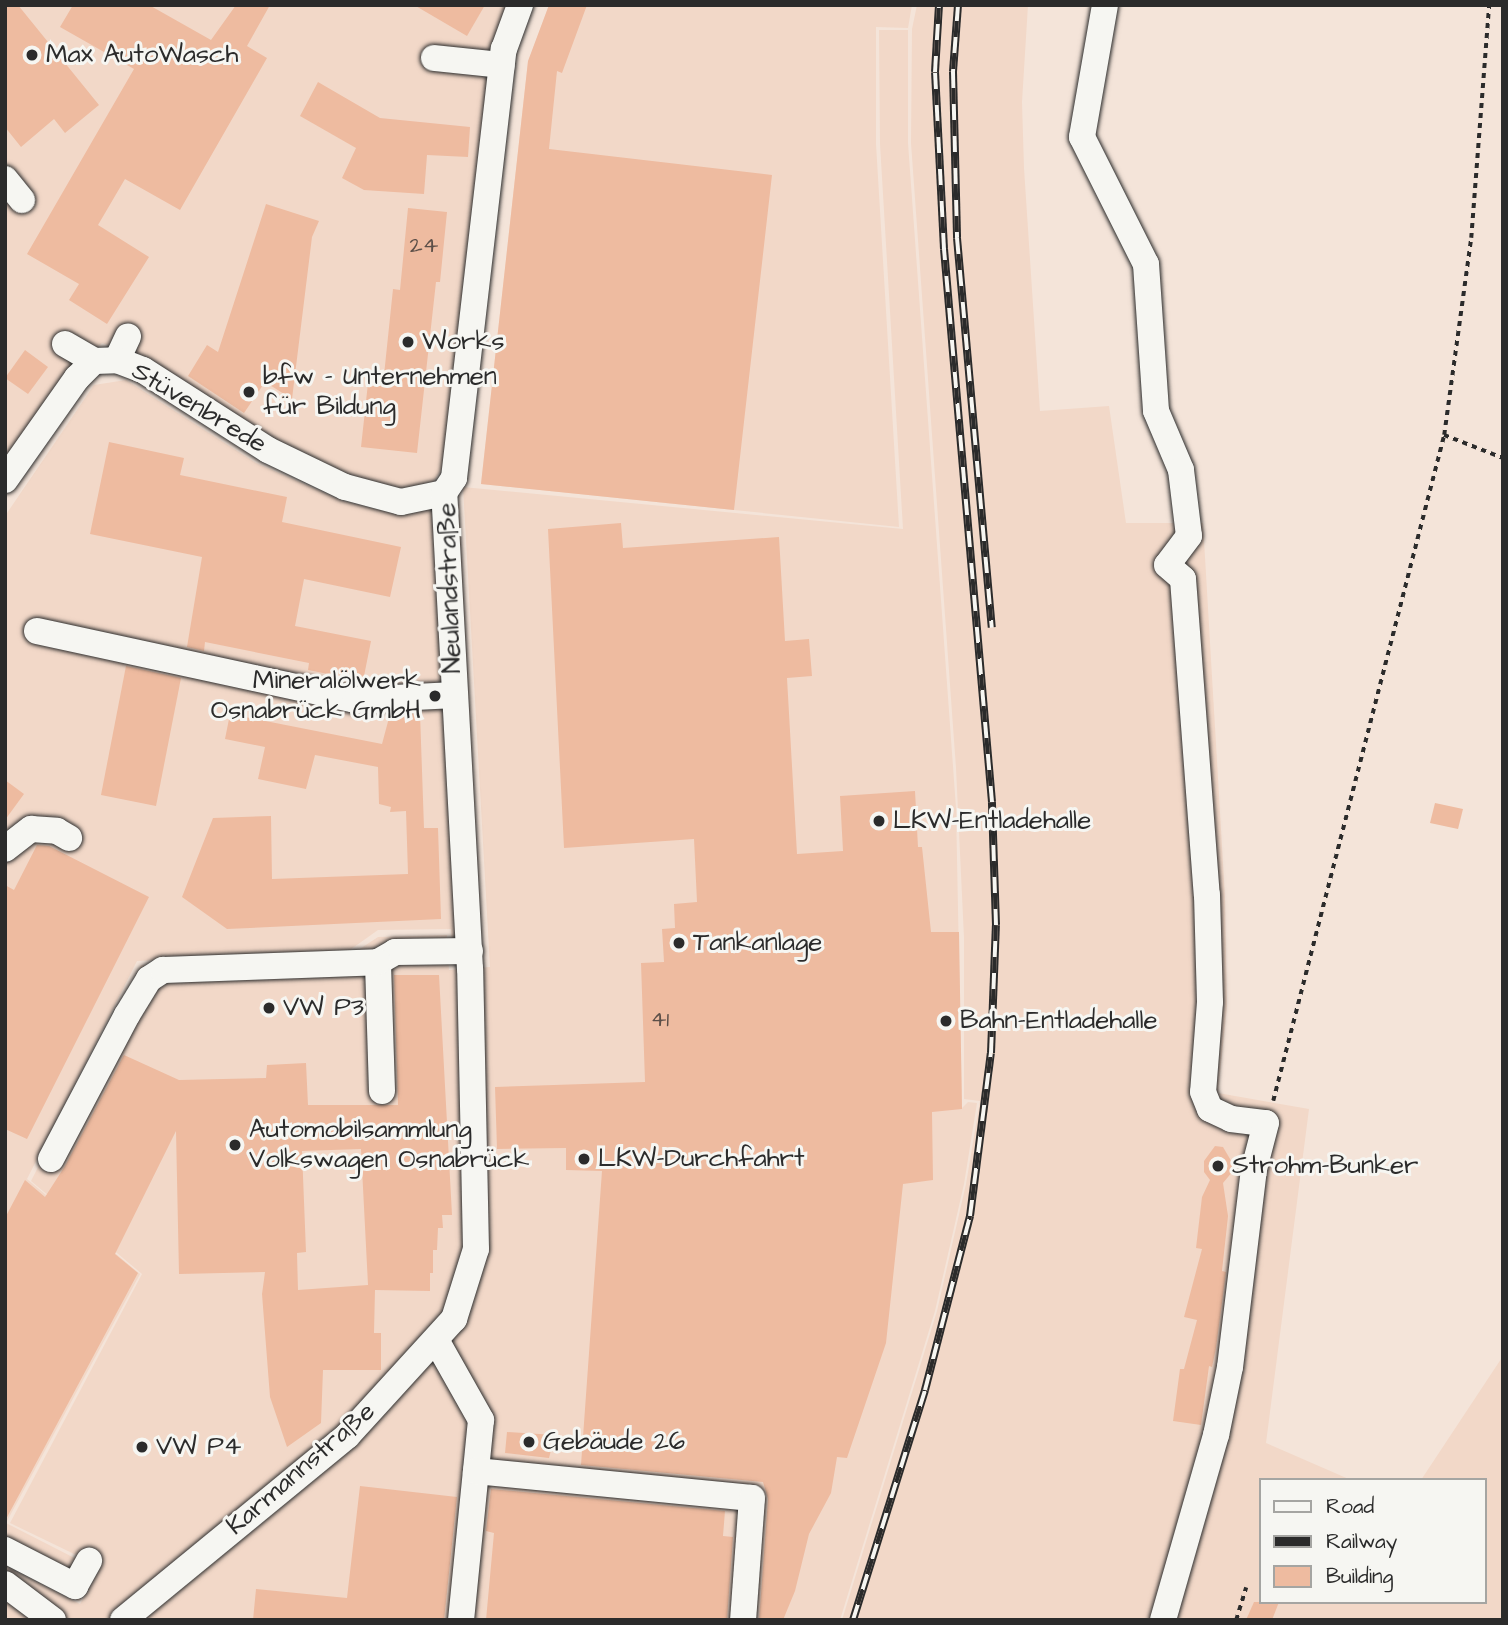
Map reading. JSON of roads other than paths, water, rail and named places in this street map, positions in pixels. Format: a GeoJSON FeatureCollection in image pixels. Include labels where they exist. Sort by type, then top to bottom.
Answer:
{"type":"FeatureCollection","features":[{"type":"Feature","properties":{"kind":"street","name":"Neulandstraße"},"geometry":{"type":"LineString","coordinates":[[470,960],[444,493],[454,478],[504,49],[520,5]]}},
{"type":"Feature","properties":{"kind":"street"},"geometry":{"type":"LineString","coordinates":[[1105,5],[1082,137],[1146,264],[1156,411],[1181,470],[1189,536],[1167,565],[1183,579],[1208,895],[1210,1002],[1203,1092],[1210,1109],[1231,1119],[1266,1123],[1254,1170],[1230,1367],[1216,1435],[1163,1620]]}},
{"type":"Feature","properties":{"kind":"street"},"geometry":{"type":"LineString","coordinates":[[434,58],[502,65]]}},
{"type":"Feature","properties":{"kind":"street"},"geometry":{"type":"LineString","coordinates":[[5,179],[22,200]]}},
{"type":"Feature","properties":{"kind":"street","name":"Stüvenbrede"},"geometry":{"type":"LineString","coordinates":[[65,344],[143,370],[268,450],[345,487],[401,502],[444,493]]}},
{"type":"Feature","properties":{"kind":"street"},"geometry":{"type":"LineString","coordinates":[[5,480],[104,359]]}},
{"type":"Feature","properties":{"kind":"street"},"geometry":{"type":"LineString","coordinates":[[37,631],[355,700],[455,695]]}},
{"type":"Feature","properties":{"kind":"street"},"geometry":{"type":"LineString","coordinates":[[5,849],[31,829],[57,831],[69,838]]}},
{"type":"Feature","properties":{"kind":"street"},"geometry":{"type":"LineString","coordinates":[[51,1159],[127,1015],[149,979],[163,970],[378,962],[395,952],[470,960]]}},
{"type":"Feature","properties":{"kind":"street","name":"Karmannstraße"},"geometry":{"type":"LineString","coordinates":[[123,1620],[346,1436],[454,1319],[476,1249],[470,960]]}},
{"type":"Feature","properties":{"kind":"street"},"geometry":{"type":"LineString","coordinates":[[378,962],[382,1091]]}},
{"type":"Feature","properties":{"kind":"street"},"geometry":{"type":"LineString","coordinates":[[436,1340],[481,1420],[461,1620]]}},
{"type":"Feature","properties":{"kind":"street"},"geometry":{"type":"LineString","coordinates":[[476,1471],[752,1498],[743,1620]]}},
{"type":"Feature","properties":{"kind":"street"},"geometry":{"type":"LineString","coordinates":[[5,1550],[75,1586],[89,1561]]}},
{"type":"Feature","properties":{"kind":"street"},"geometry":{"type":"LineString","coordinates":[[5,1584],[53,1620]]}},
{"type":"Feature","properties":{"kind":"railway"},"geometry":{"type":"LineString","coordinates":[[853,1620],[925,1390],[970,1216],[991,1053],[996,925],[992,802],[944,249],[935,72],[939,5]]}},
{"type":"Feature","properties":{"kind":"railway"},"geometry":{"type":"LineString","coordinates":[[958,5],[953,72],[957,238],[992,627]]}},
{"type":"Feature","properties":{"kind":"place","name":"Max AutoWasch"},"geometry":{"type":"Point","coordinates":[32,55]}},
{"type":"Feature","properties":{"kind":"place","name":"Works"},"geometry":{"type":"Point","coordinates":[408,342]}},
{"type":"Feature","properties":{"kind":"place","name":"bfw - Unternehmen für Bildung"},"geometry":{"type":"Point","coordinates":[249,392]}},
{"type":"Feature","properties":{"kind":"place","name":"Mineralölwerk Osnabrück GmbH"},"geometry":{"type":"Point","coordinates":[435,696]}},
{"type":"Feature","properties":{"kind":"place","name":"LKW-Entladehalle"},"geometry":{"type":"Point","coordinates":[879,821]}},
{"type":"Feature","properties":{"kind":"place","name":"Tankanlage"},"geometry":{"type":"Point","coordinates":[679,943]}},
{"type":"Feature","properties":{"kind":"place","name":"VW P3"},"geometry":{"type":"Point","coordinates":[269,1008]}},
{"type":"Feature","properties":{"kind":"place","name":"Bahn-Entladehalle"},"geometry":{"type":"Point","coordinates":[946,1021]}},
{"type":"Feature","properties":{"kind":"place","name":"Automobilsammlung Volkswagen Osnabrück"},"geometry":{"type":"Point","coordinates":[235,1145]}},
{"type":"Feature","properties":{"kind":"place","name":"LKW-Durchfahrt"},"geometry":{"type":"Point","coordinates":[584,1159]}},
{"type":"Feature","properties":{"kind":"place","name":"Strohm-Bunker"},"geometry":{"type":"Point","coordinates":[1218,1166]}},
{"type":"Feature","properties":{"kind":"place","name":"Gebäude 26"},"geometry":{"type":"Point","coordinates":[529,1442]}},
{"type":"Feature","properties":{"kind":"place","name":"VW P4"},"geometry":{"type":"Point","coordinates":[142,1447]}}]}
